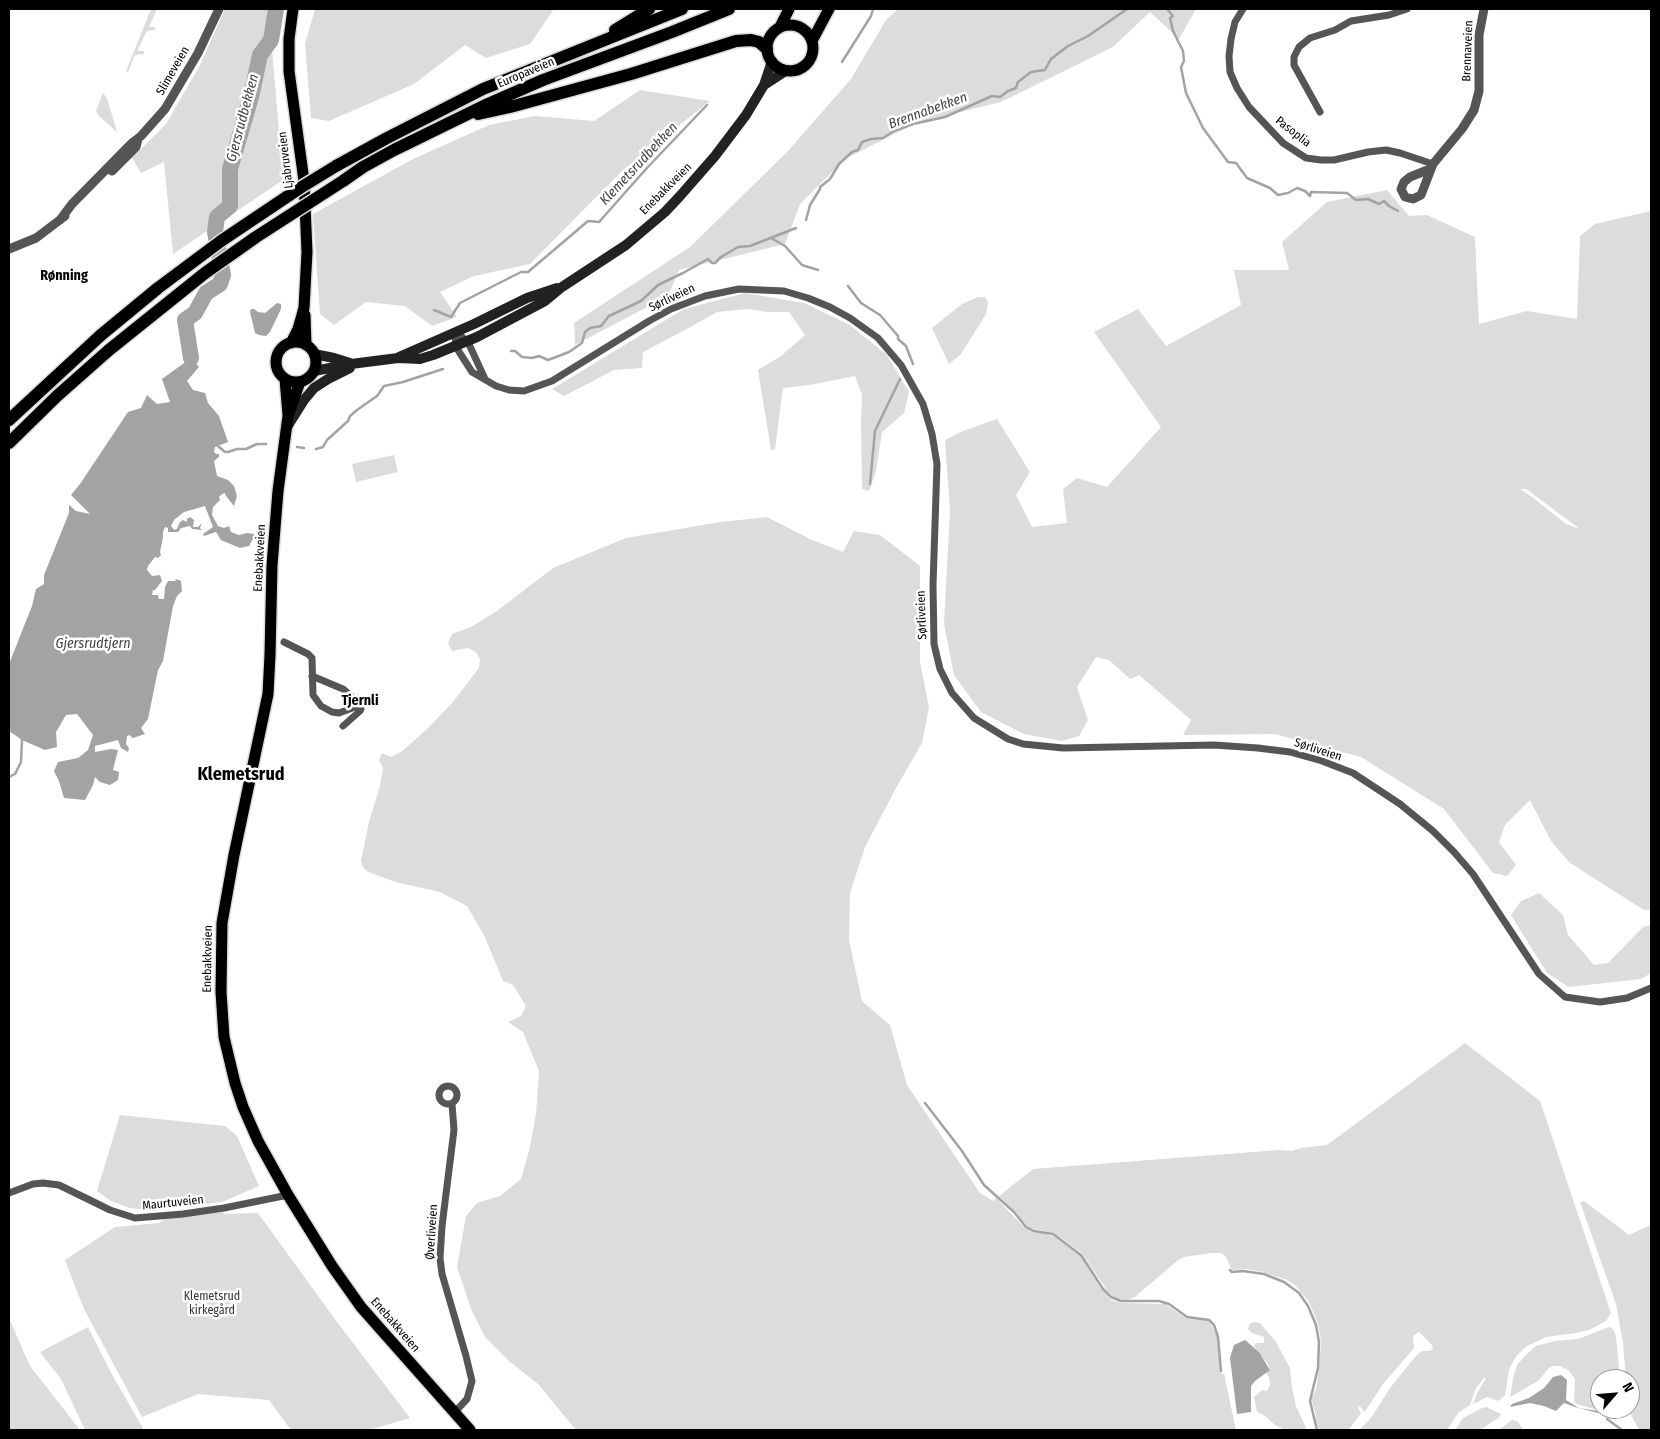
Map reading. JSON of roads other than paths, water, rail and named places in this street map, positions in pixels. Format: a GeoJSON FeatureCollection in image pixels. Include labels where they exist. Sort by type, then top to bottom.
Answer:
{"type":"FeatureCollection","features":[{"type":"Feature","properties":{"kind":"highway"},"geometry":{"type":"LineString","coordinates":[[584,49],[649,9]]}},
{"type":"Feature","properties":{"kind":"highway","name":"Europaveien"},"geometry":{"type":"LineString","coordinates":[[9,420],[101,335],[158,288],[215,245],[336,166],[386,138],[483,89],[682,9]]}},
{"type":"Feature","properties":{"kind":"highway","name":"Europaveien"},"geometry":{"type":"LineString","coordinates":[[9,443],[57,396],[109,350],[205,273],[256,237],[394,150],[456,118],[543,80],[729,9]]}},
{"type":"Feature","properties":{"kind":"highway"},"geometry":{"type":"LineString","coordinates":[[456,118],[510,107],[631,74],[736,41],[751,40],[759,42],[770,55]]}},
{"type":"Feature","properties":{"kind":"main road","name":"Ljabruveien"},"geometry":{"type":"LineString","coordinates":[[291,343],[298,329],[304,308],[307,252],[304,181],[289,71],[289,39],[293,9]]}},
{"type":"Feature","properties":{"kind":"main road"},"geometry":{"type":"LineString","coordinates":[[789,9],[780,27],[772,35],[770,55],[780,68],[787,70],[798,69],[807,62],[812,52],[812,41],[829,9]]}},
{"type":"Feature","properties":{"kind":"main road"},"geometry":{"type":"LineString","coordinates":[[794,9],[800,28]]}},
{"type":"Feature","properties":{"kind":"main road"},"geometry":{"type":"LineString","coordinates":[[780,27],[792,25],[800,28],[806,32],[812,41]]}},
{"type":"Feature","properties":{"kind":"main road","name":"Enebakkveien"},"geometry":{"type":"LineString","coordinates":[[287,422],[300,382],[314,372],[398,358],[420,359],[456,347],[531,309],[562,286],[626,245],[675,202],[704,171],[729,138],[764,85],[770,55]]}},
{"type":"Feature","properties":{"kind":"main road","name":"Enebakkveien"},"geometry":{"type":"LineString","coordinates":[[764,85],[787,70]]}},
{"type":"Feature","properties":{"kind":"main road","name":"Enebakkveien"},"geometry":{"type":"LineString","coordinates":[[398,358],[527,298],[562,286]]}},
{"type":"Feature","properties":{"kind":"main road","name":"Ljabruveien"},"geometry":{"type":"LineString","coordinates":[[304,308],[310,350]]}},
{"type":"Feature","properties":{"kind":"main road","name":"Enebakkveien"},"geometry":{"type":"LineString","coordinates":[[355,364],[291,343],[278,351],[275,363],[276,370],[285,380],[287,422],[272,564],[268,694],[238,832],[225,905],[221,976],[224,1037],[235,1083],[258,1141],[332,1266],[360,1307],[470,1430]]}},
{"type":"Feature","properties":{"kind":"main road"},"geometry":{"type":"LineString","coordinates":[[310,350],[316,363],[314,372]]}},
{"type":"Feature","properties":{"kind":"main road"},"geometry":{"type":"LineString","coordinates":[[287,422],[314,388],[355,364]]}},
{"type":"Feature","properties":{"kind":"main road"},"geometry":{"type":"LineString","coordinates":[[285,380],[300,382]]}},
{"type":"Feature","properties":{"kind":"street","name":"Slimeveien"},"geometry":{"type":"LineString","coordinates":[[9,249],[36,238],[60,220],[72,204],[159,117],[175,94],[198,53],[219,9]]}},
{"type":"Feature","properties":{"kind":"street","name":"Pasoplia"},"geometry":{"type":"LineString","coordinates":[[1243,9],[1235,22],[1231,39],[1230,72],[1249,107],[1284,143],[1306,158],[1334,160],[1386,150],[1400,153],[1432,167]]}},
{"type":"Feature","properties":{"kind":"street"},"geometry":{"type":"LineString","coordinates":[[1320,112],[1294,65],[1294,57],[1299,47],[1310,38],[1335,30],[1351,21],[1389,15],[1406,9]]}},
{"type":"Feature","properties":{"kind":"street","name":"Brennaveien"},"geometry":{"type":"LineString","coordinates":[[1432,167],[1467,122],[1476,102],[1480,77],[1479,35],[1483,9]]}},
{"type":"Feature","properties":{"kind":"street","name":"Sørliveien"},"geometry":{"type":"LineString","coordinates":[[456,347],[472,372],[496,386],[509,390],[524,391],[545,384],[671,309],[694,299],[739,289],[784,291],[830,307],[863,326],[878,338],[901,364],[923,404],[932,434],[937,464],[932,585],[934,644],[940,669],[952,693],[974,718],[1008,740],[1023,744],[1063,748],[1214,745],[1250,747],[1290,752],[1346,770],[1400,804],[1454,852],[1473,874],[1539,974],[1565,997],[1600,1002],[1627,998],[1651,988]]}},
{"type":"Feature","properties":{"kind":"street"},"geometry":{"type":"LineString","coordinates":[[456,332],[468,342],[485,380]]}},
{"type":"Feature","properties":{"kind":"street"},"geometry":{"type":"LineString","coordinates":[[456,332],[456,347]]}},
{"type":"Feature","properties":{"kind":"street"},"geometry":{"type":"LineString","coordinates":[[284,642],[310,657],[313,661],[313,695],[318,703],[325,709],[339,713],[355,707],[360,709],[343,726]]}},
{"type":"Feature","properties":{"kind":"street"},"geometry":{"type":"LineString","coordinates":[[312,676],[343,689],[351,696]]}},
{"type":"Feature","properties":{"kind":"street","name":"Øverliveien"},"geometry":{"type":"LineString","coordinates":[[452,1104],[454,1130],[440,1258],[442,1274],[472,1381],[467,1399],[454,1413]]}},
{"type":"Feature","properties":{"kind":"street","name":"Maurtuveien"},"geometry":{"type":"LineString","coordinates":[[9,1193],[33,1184],[58,1184],[110,1210],[135,1218],[224,1208],[288,1194]]}},
{"type":"Feature","properties":{"kind":"water"},"geometry":{"type":"Polygon","coordinates":[[[277,303],[281,304],[281,309],[270,332],[266,336],[255,333],[251,309],[265,313],[277,303]]]}},
{"type":"Feature","properties":{"kind":"water","name":"Gjersrudtjern"},"geometry":{"type":"Polygon","coordinates":[[[191,358],[199,367],[187,381],[193,390],[205,393],[208,403],[219,416],[228,442],[215,447],[214,452],[219,454],[219,457],[214,461],[217,476],[228,480],[234,486],[237,496],[234,506],[225,493],[222,494],[219,497],[220,500],[213,507],[212,515],[218,526],[224,528],[229,526],[231,532],[239,535],[254,534],[254,537],[249,546],[240,548],[221,540],[216,532],[204,536],[203,534],[213,527],[205,506],[184,512],[174,520],[171,526],[174,530],[177,529],[180,522],[183,520],[187,522],[187,519],[190,517],[194,520],[193,527],[198,527],[202,523],[200,528],[202,530],[192,529],[190,526],[181,528],[178,532],[168,532],[168,528],[165,527],[161,555],[158,558],[155,557],[147,570],[152,576],[160,575],[162,581],[153,590],[152,595],[158,595],[159,599],[164,599],[165,587],[168,581],[175,581],[176,579],[181,581],[182,591],[177,596],[173,606],[163,661],[158,670],[148,719],[141,728],[145,734],[133,738],[129,735],[127,736],[128,752],[121,748],[118,740],[95,746],[95,752],[111,749],[118,750],[113,770],[119,772],[118,780],[110,785],[100,782],[95,777],[85,800],[64,798],[54,771],[58,762],[78,758],[88,750],[93,735],[77,714],[66,715],[56,732],[57,747],[45,750],[22,740],[9,731],[9,664],[32,606],[36,589],[44,584],[44,575],[69,513],[69,505],[76,511],[90,514],[71,495],[128,412],[141,408],[147,395],[157,404],[170,402],[162,379],[191,358]]]}},
{"type":"Feature","properties":{"kind":"water"},"geometry":{"type":"Polygon","coordinates":[[[1245,1340],[1259,1352],[1270,1370],[1251,1386],[1251,1412],[1237,1414],[1230,1358],[1234,1345],[1245,1340]]]}},
{"type":"Feature","properties":{"kind":"water"},"geometry":{"type":"Polygon","coordinates":[[[1561,1375],[1567,1380],[1566,1400],[1579,1408],[1590,1411],[1575,1407],[1564,1403],[1556,1411],[1530,1403],[1510,1407],[1512,1404],[1529,1398],[1544,1388],[1553,1377],[1561,1375]]]}},
{"type":"Feature","properties":{"kind":"waterway","name":"Gjersrudbekken"},"geometry":{"type":"LineString","coordinates":[[191,358],[185,320],[195,313],[206,293],[220,284],[223,275],[215,232],[217,217],[230,206],[230,169],[251,97],[260,55],[271,40],[276,9]]}},
{"type":"Feature","properties":{"kind":"waterway","name":"Klemetsrudbekken"},"geometry":{"type":"LineString","coordinates":[[842,62],[871,16],[873,9]]}},
{"type":"Feature","properties":{"kind":"waterway","name":"Brennabekken"},"geometry":{"type":"LineString","coordinates":[[806,220],[810,205],[820,187],[830,179],[839,164],[852,152],[858,150],[862,142],[883,138],[894,131],[913,124],[945,117],[992,96],[1000,97],[1016,88],[1018,82],[1031,72],[1045,70],[1051,59],[1068,46],[1088,36],[1127,9]]}},
{"type":"Feature","properties":{"kind":"waterway"},"geometry":{"type":"LineString","coordinates":[[1167,9],[1173,16],[1170,18],[1173,31],[1183,51],[1184,61],[1181,67],[1186,93],[1203,128],[1228,162],[1236,163],[1247,178],[1270,188],[1278,195],[1288,193],[1297,188],[1305,191],[1310,196],[1311,192],[1347,193],[1356,200],[1368,199],[1379,204],[1384,201],[1398,211]]}},
{"type":"Feature","properties":{"kind":"waterway","name":"Klemetsrudbekken"},"geometry":{"type":"LineString","coordinates":[[434,310],[451,317],[460,303],[521,272],[528,272],[588,221],[599,222],[707,105]]}},
{"type":"Feature","properties":{"kind":"waterway","name":"Brennabekken"},"geometry":{"type":"LineString","coordinates":[[511,351],[515,351],[522,357],[532,358],[539,356],[548,360],[569,352],[582,343],[585,332],[590,328],[601,326],[609,316],[641,301],[658,285],[708,259],[715,263],[738,247],[750,246],[796,228]]}},
{"type":"Feature","properties":{"kind":"waterway"},"geometry":{"type":"LineString","coordinates":[[771,238],[785,246],[802,265],[818,270]]}},
{"type":"Feature","properties":{"kind":"waterway"},"geometry":{"type":"LineString","coordinates":[[848,286],[861,303],[880,315],[898,336],[898,339],[906,346],[913,364]]}},
{"type":"Feature","properties":{"kind":"waterway","name":"Brennabekken"},"geometry":{"type":"LineString","coordinates":[[316,449],[323,447],[327,440],[348,421],[350,416],[377,396],[384,386],[443,369]]}},
{"type":"Feature","properties":{"kind":"waterway"},"geometry":{"type":"LineString","coordinates":[[870,484],[875,431],[900,379]]}},
{"type":"Feature","properties":{"kind":"waterway"},"geometry":{"type":"LineString","coordinates":[[218,446],[225,452],[228,452],[246,449],[257,444],[266,444]]}},
{"type":"Feature","properties":{"kind":"waterway"},"geometry":{"type":"LineString","coordinates":[[297,447],[304,448]]}},
{"type":"Feature","properties":{"kind":"waterway"},"geometry":{"type":"LineString","coordinates":[[9,777],[15,774],[21,762],[22,740]]}},
{"type":"Feature","properties":{"kind":"waterway"},"geometry":{"type":"LineString","coordinates":[[925,1103],[962,1151],[984,1185],[1014,1212],[1026,1227],[1034,1231],[1053,1234],[1081,1255],[1103,1289],[1111,1297],[1121,1301],[1159,1301],[1169,1304],[1187,1317],[1209,1320],[1214,1325],[1218,1337],[1221,1371]]}},
{"type":"Feature","properties":{"kind":"waterway"},"geometry":{"type":"LineString","coordinates":[[1230,1270],[1232,1272],[1243,1271],[1264,1274],[1284,1282],[1299,1293],[1308,1306],[1316,1325],[1319,1342],[1318,1368],[1310,1401],[1317,1430]]}},
{"type":"Feature","properties":{"kind":"waterway"},"geometry":{"type":"LineString","coordinates":[[1607,1419],[1622,1430]]}},
{"type":"Feature","properties":{"kind":"district","name":"Rønning"},"geometry":{"type":"Point","coordinates":[64,276]}},
{"type":"Feature","properties":{"kind":"district","name":"Tjernli"},"geometry":{"type":"Point","coordinates":[360,701]}},
{"type":"Feature","properties":{"kind":"district","name":"Klemetsrud"},"geometry":{"type":"Point","coordinates":[241,775]}},
{"type":"Feature","properties":{"kind":"park label","name":"Klemetsrud kirkegård"},"geometry":{"type":"Point","coordinates":[212,1304]}}]}
